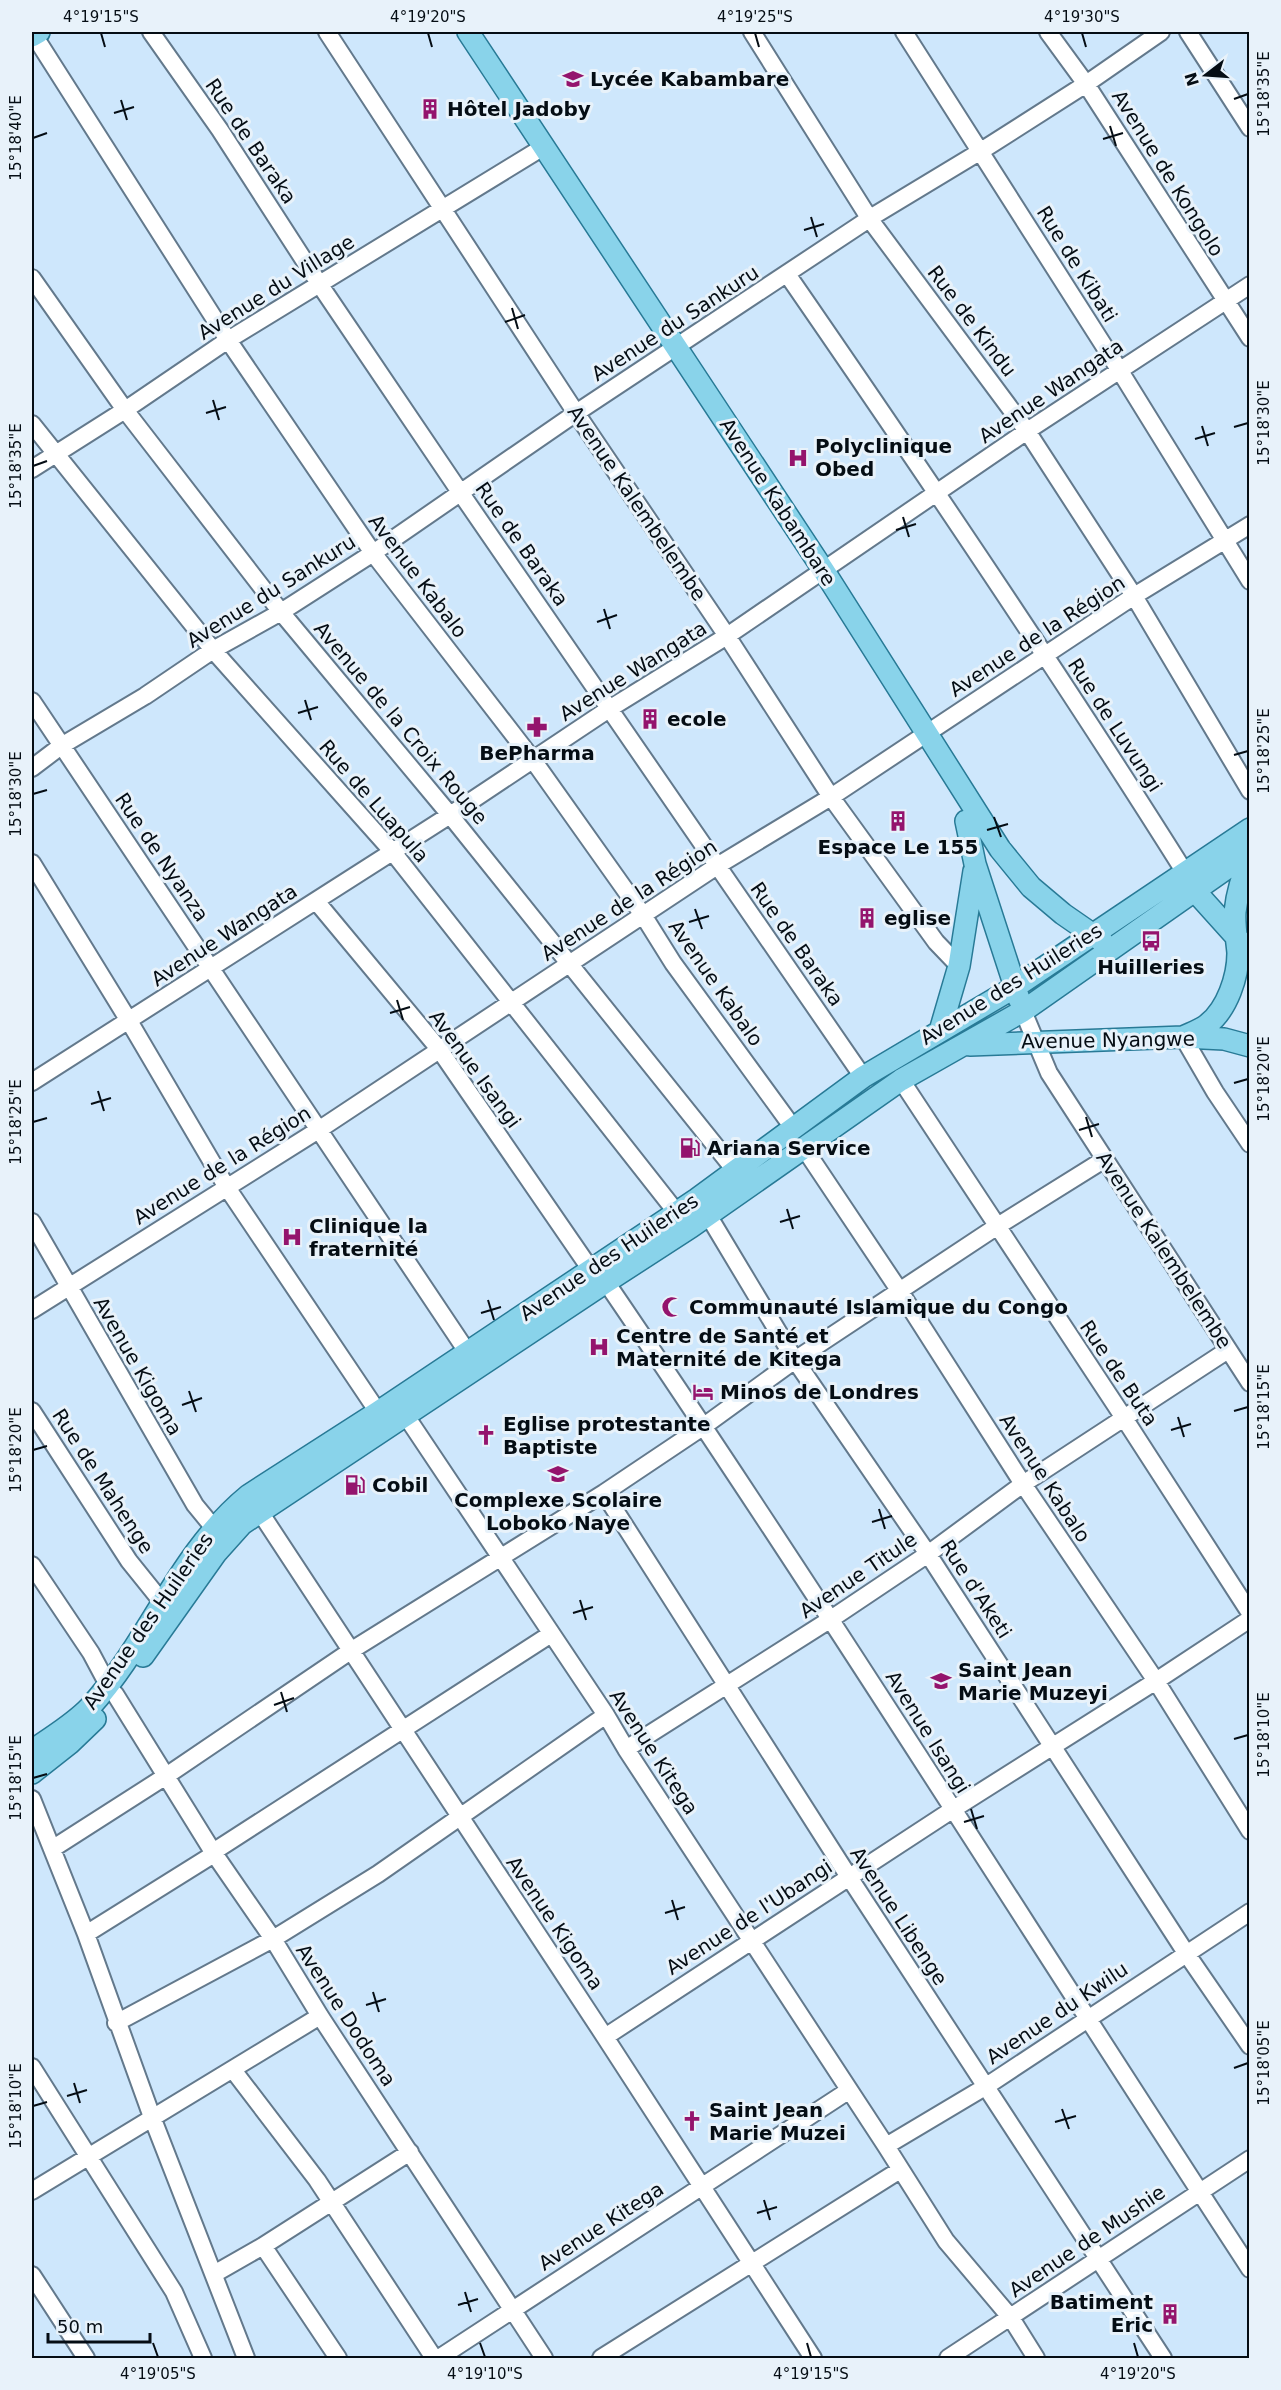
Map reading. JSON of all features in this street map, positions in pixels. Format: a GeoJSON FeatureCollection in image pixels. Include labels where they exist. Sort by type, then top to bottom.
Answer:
{"type":"FeatureCollection","features":[{"type":"Feature","properties":{"kind":"main road","name":"Avenue Kabambare"},"geometry":{"type":"LineString","coordinates":[[468,32],[824,571],[1000,849],[1031,887],[1063,914],[1112,949]]}},
{"type":"Feature","properties":{"kind":"main road","name":"Avenue Kalembelembe"},"geometry":{"type":"LineString","coordinates":[[966,821],[975,864],[1023,1011]]}},
{"type":"Feature","properties":{"kind":"main road","name":"Avenue des Huileries"},"geometry":{"type":"LineString","coordinates":[[598,1276],[677,1212],[804,1148],[902,1080],[1023,1011],[1112,949],[1250,828]]}},
{"type":"Feature","properties":{"kind":"main road","name":"Avenue des Huileries"},"geometry":{"type":"LineString","coordinates":[[32,1751],[73,1722],[111,1689],[225,1541],[242,1524],[254,1504],[378,1412],[473,1360],[598,1276],[708,1215],[794,1129],[863,1077],[1015,987],[1092,934],[1189,880],[1250,852]]}},
{"type":"Feature","properties":{"kind":"main road"},"geometry":{"type":"LineString","coordinates":[[1183,1037],[1207,1025],[1221,1009],[1236,970],[1235,911],[1240,879],[1250,859]]}},
{"type":"Feature","properties":{"kind":"main road"},"geometry":{"type":"LineString","coordinates":[[940,1031],[959,966],[975,864]]}},
{"type":"Feature","properties":{"kind":"main road"},"geometry":{"type":"LineString","coordinates":[[1189,880],[1250,956]]}},
{"type":"Feature","properties":{"kind":"main road","name":"Avenue Nyangwe"},"geometry":{"type":"LineString","coordinates":[[966,1045],[1183,1037],[1224,1039],[1250,1046]]}},
{"type":"Feature","properties":{"kind":"main road","name":"Avenue des Huileries"},"geometry":{"type":"LineString","coordinates":[[32,1773],[87,1727],[162,1602],[196,1550],[214,1528],[406,1416],[473,1360]]}},
{"type":"Feature","properties":{"kind":"street","name":"Rue de Baraka"},"geometry":{"type":"LineString","coordinates":[[151,32],[220,130],[320,285],[460,492],[863,1077]]}},
{"type":"Feature","properties":{"kind":"street","name":"Avenue Kalembelembe"},"geometry":{"type":"LineString","coordinates":[[327,32],[831,797],[936,942],[959,966]]}},
{"type":"Feature","properties":{"kind":"street","name":"Rue de Kindu"},"geometry":{"type":"LineString","coordinates":[[752,32],[869,218],[1027,431],[1134,596],[1250,791]]}},
{"type":"Feature","properties":{"kind":"street","name":"Rue de Kibati"},"geometry":{"type":"LineString","coordinates":[[904,32],[1120,371],[1250,581]]}},
{"type":"Feature","properties":{"kind":"street","name":"Avenue de Kongolo"},"geometry":{"type":"LineString","coordinates":[[1048,32],[1086,84],[1250,338]]}},
{"type":"Feature","properties":{"kind":"street","name":"Avenue du Sankuru"},"geometry":{"type":"LineString","coordinates":[[32,768],[62,746],[145,696],[213,650],[281,612],[373,553],[576,413],[869,218],[981,151],[1086,84],[1161,32]]}},
{"type":"Feature","properties":{"kind":"street"},"geometry":{"type":"LineString","coordinates":[[1188,32],[1250,128]]}},
{"type":"Feature","properties":{"kind":"street","name":"Avenue Kabalo"},"geometry":{"type":"LineString","coordinates":[[34,33],[228,340],[373,553],[533,760],[643,915],[673,963],[794,1129]]}},
{"type":"Feature","properties":{"kind":"street","name":"Avenue du Village"},"geometry":{"type":"LineString","coordinates":[[32,469],[125,410],[228,340],[545,146]]}},
{"type":"Feature","properties":{"kind":"street","name":"Rue de Luvungi"},"geometry":{"type":"LineString","coordinates":[[787,274],[938,493],[1189,880]]}},
{"type":"Feature","properties":{"kind":"street","name":"Avenue de la Croix Rouge"},"geometry":{"type":"LineString","coordinates":[[32,278],[125,410],[281,612],[450,815],[742,1180]]}},
{"type":"Feature","properties":{"kind":"street","name":"Avenue Wangata"},"geometry":{"type":"LineString","coordinates":[[32,1082],[450,815],[609,709],[727,636],[1027,431],[1250,285]]}},
{"type":"Feature","properties":{"kind":"street","name":"Rue de Luapula"},"geometry":{"type":"LineString","coordinates":[[32,424],[213,650],[392,851],[677,1212]]}},
{"type":"Feature","properties":{"kind":"street","name":"Avenue de la Région"},"geometry":{"type":"LineString","coordinates":[[32,1310],[320,1129],[439,1049],[512,1004],[717,866],[831,797],[1046,657],[1134,596],[1250,525]]}},
{"type":"Feature","properties":{"kind":"street","name":"Rue de Nyanza"},"geometry":{"type":"LineString","coordinates":[[32,700],[473,1360]]}},
{"type":"Feature","properties":{"kind":"street","name":"Avenue Kalembelembe"},"geometry":{"type":"LineString","coordinates":[[957,782],[966,821]]}},
{"type":"Feature","properties":{"kind":"street"},"geometry":{"type":"LineString","coordinates":[[32,863],[129,1021],[226,1186],[378,1412]]}},
{"type":"Feature","properties":{"kind":"street","name":"Avenue Isangi"},"geometry":{"type":"LineString","coordinates":[[315,901],[439,1049],[705,1426],[1250,2269]]}},
{"type":"Feature","properties":{"kind":"street","name":"Avenue Kalembelembe"},"geometry":{"type":"LineString","coordinates":[[1023,1011],[1049,1073],[1250,1383]]}},
{"type":"Feature","properties":{"kind":"street"},"geometry":{"type":"LineString","coordinates":[[1183,1037],[1215,1092],[1250,1144]]}},
{"type":"Feature","properties":{"kind":"street","name":"Rue de Buta"},"geometry":{"type":"LineString","coordinates":[[902,1080],[1250,1614]]}},
{"type":"Feature","properties":{"kind":"street","name":"Avenue Kabalo"},"geometry":{"type":"LineString","coordinates":[[804,1148],[899,1290],[1023,1484],[1156,1681],[1250,1831]]}},
{"type":"Feature","properties":{"kind":"street"},"geometry":{"type":"LineString","coordinates":[[52,1849],[166,1776],[352,1650],[604,1493],[705,1426],[795,1360],[899,1290],[1105,1159]]}},
{"type":"Feature","properties":{"kind":"street","name":"Rue d'Aketi"},"geometry":{"type":"LineString","coordinates":[[708,1215],[795,1360],[928,1554],[1186,1953],[1250,2046]]}},
{"type":"Feature","properties":{"kind":"street","name":"Avenue Kigoma"},"geometry":{"type":"LineString","coordinates":[[32,1222],[195,1505],[214,1528]]}},
{"type":"Feature","properties":{"kind":"street","name":"Avenue Titule"},"geometry":{"type":"LineString","coordinates":[[626,1749],[831,1619],[928,1554],[1023,1484],[1228,1350]]}},
{"type":"Feature","properties":{"kind":"street","name":"Rue de Mahenge"},"geometry":{"type":"LineString","coordinates":[[32,1411],[129,1561],[162,1602]]}},
{"type":"Feature","properties":{"kind":"street","name":"Avenue Kitega"},"geometry":{"type":"LineString","coordinates":[[406,1416],[606,1715],[946,2241],[1011,2318],[1036,2358]]}},
{"type":"Feature","properties":{"kind":"street","name":"Avenue Libenge"},"geometry":{"type":"LineString","coordinates":[[604,1493],[849,1877],[1163,2358]]}},
{"type":"Feature","properties":{"kind":"street","name":"Avenue Kigoma"},"geometry":{"type":"LineString","coordinates":[[254,1504],[404,1729],[460,1819],[605,2037],[813,2358]]}},
{"type":"Feature","properties":{"kind":"street","name":"Avenue Dodoma"},"geometry":{"type":"LineString","coordinates":[[32,1565],[91,1653],[111,1689],[214,1853],[273,1939],[320,2016],[544,2358]]}},
{"type":"Feature","properties":{"kind":"street","name":"Avenue de l'Ubangi"},"geometry":{"type":"LineString","coordinates":[[605,2037],[1250,1619]]}},
{"type":"Feature","properties":{"kind":"street"},"geometry":{"type":"LineString","coordinates":[[86,1934],[551,1634]]}},
{"type":"Feature","properties":{"kind":"street"},"geometry":{"type":"LineString","coordinates":[[116,2023],[273,1939],[378,1874],[606,1715]]}},
{"type":"Feature","properties":{"kind":"street"},"geometry":{"type":"LineString","coordinates":[[32,1799],[86,1934],[116,2023],[246,2358]]}},
{"type":"Feature","properties":{"kind":"street","name":"Avenue du Kwilu"},"geometry":{"type":"LineString","coordinates":[[886,2146],[985,2086],[1250,1912]]}},
{"type":"Feature","properties":{"kind":"street"},"geometry":{"type":"LineString","coordinates":[[32,2191],[320,2016]]}},
{"type":"Feature","properties":{"kind":"street"},"geometry":{"type":"LineString","coordinates":[[32,2067],[174,2292],[203,2358]]}},
{"type":"Feature","properties":{"kind":"street"},"geometry":{"type":"LineString","coordinates":[[233,2070],[305,2163],[434,2358]]}},
{"type":"Feature","properties":{"kind":"street","name":"Avenue Kitega"},"geometry":{"type":"LineString","coordinates":[[439,2358],[848,2091]]}},
{"type":"Feature","properties":{"kind":"street"},"geometry":{"type":"LineString","coordinates":[[214,2274],[263,2246],[410,2152]]}},
{"type":"Feature","properties":{"kind":"street","name":"Avenue de Mushie"},"geometry":{"type":"LineString","coordinates":[[948,2358],[1250,2159]]}},
{"type":"Feature","properties":{"kind":"street"},"geometry":{"type":"LineString","coordinates":[[601,2358],[900,2170]]}},
{"type":"Feature","properties":{"kind":"street"},"geometry":{"type":"LineString","coordinates":[[263,2246],[338,2358]]}},
{"type":"Feature","properties":{"kind":"street"},"geometry":{"type":"LineString","coordinates":[[32,2275],[86,2358]]}},
{"type":"Feature","properties":{"kind":"place","name":"Lycée Kabambare"},"geometry":{"type":"Point","coordinates":[573,79]}},
{"type":"Feature","properties":{"kind":"place","name":"Hôtel Jadoby"},"geometry":{"type":"Point","coordinates":[430,109]}},
{"type":"Feature","properties":{"kind":"place","name":"Polyclinique Obed"},"geometry":{"type":"Point","coordinates":[798,458]}},
{"type":"Feature","properties":{"kind":"place","name":"ecole"},"geometry":{"type":"Point","coordinates":[650,719]}},
{"type":"Feature","properties":{"kind":"place","name":"BePharma"},"geometry":{"type":"Point","coordinates":[537,727]}},
{"type":"Feature","properties":{"kind":"place","name":"Espace Le 155"},"geometry":{"type":"Point","coordinates":[898,821]}},
{"type":"Feature","properties":{"kind":"place","name":"eglise"},"geometry":{"type":"Point","coordinates":[867,918]}},
{"type":"Feature","properties":{"kind":"place","name":"Huilleries"},"geometry":{"type":"Point","coordinates":[1151,941]}},
{"type":"Feature","properties":{"kind":"place","name":"Ariana Service"},"geometry":{"type":"Point","coordinates":[690,1148]}},
{"type":"Feature","properties":{"kind":"place","name":"Clinique la fraternité"},"geometry":{"type":"Point","coordinates":[292,1237]}},
{"type":"Feature","properties":{"kind":"place","name":"Communauté Islamique du Congo"},"geometry":{"type":"Point","coordinates":[672,1307]}},
{"type":"Feature","properties":{"kind":"place","name":"Centre de Santé et Maternité de Kitega"},"geometry":{"type":"Point","coordinates":[599,1347]}},
{"type":"Feature","properties":{"kind":"place","name":"Minos de Londres"},"geometry":{"type":"Point","coordinates":[703,1392]}},
{"type":"Feature","properties":{"kind":"place","name":"Eglise protestante Baptiste"},"geometry":{"type":"Point","coordinates":[486,1435]}},
{"type":"Feature","properties":{"kind":"place","name":"Complexe Scolaire Loboko Naye"},"geometry":{"type":"Point","coordinates":[558,1474]}},
{"type":"Feature","properties":{"kind":"place","name":"Cobil"},"geometry":{"type":"Point","coordinates":[355,1485]}},
{"type":"Feature","properties":{"kind":"place","name":"Saint Jean Marie Muzeyi"},"geometry":{"type":"Point","coordinates":[941,1681]}},
{"type":"Feature","properties":{"kind":"place","name":"Saint Jean Marie Muzei"},"geometry":{"type":"Point","coordinates":[692,2121]}},
{"type":"Feature","properties":{"kind":"place","name":"Batiment Eric"},"geometry":{"type":"Point","coordinates":[1170,2314]}}]}
